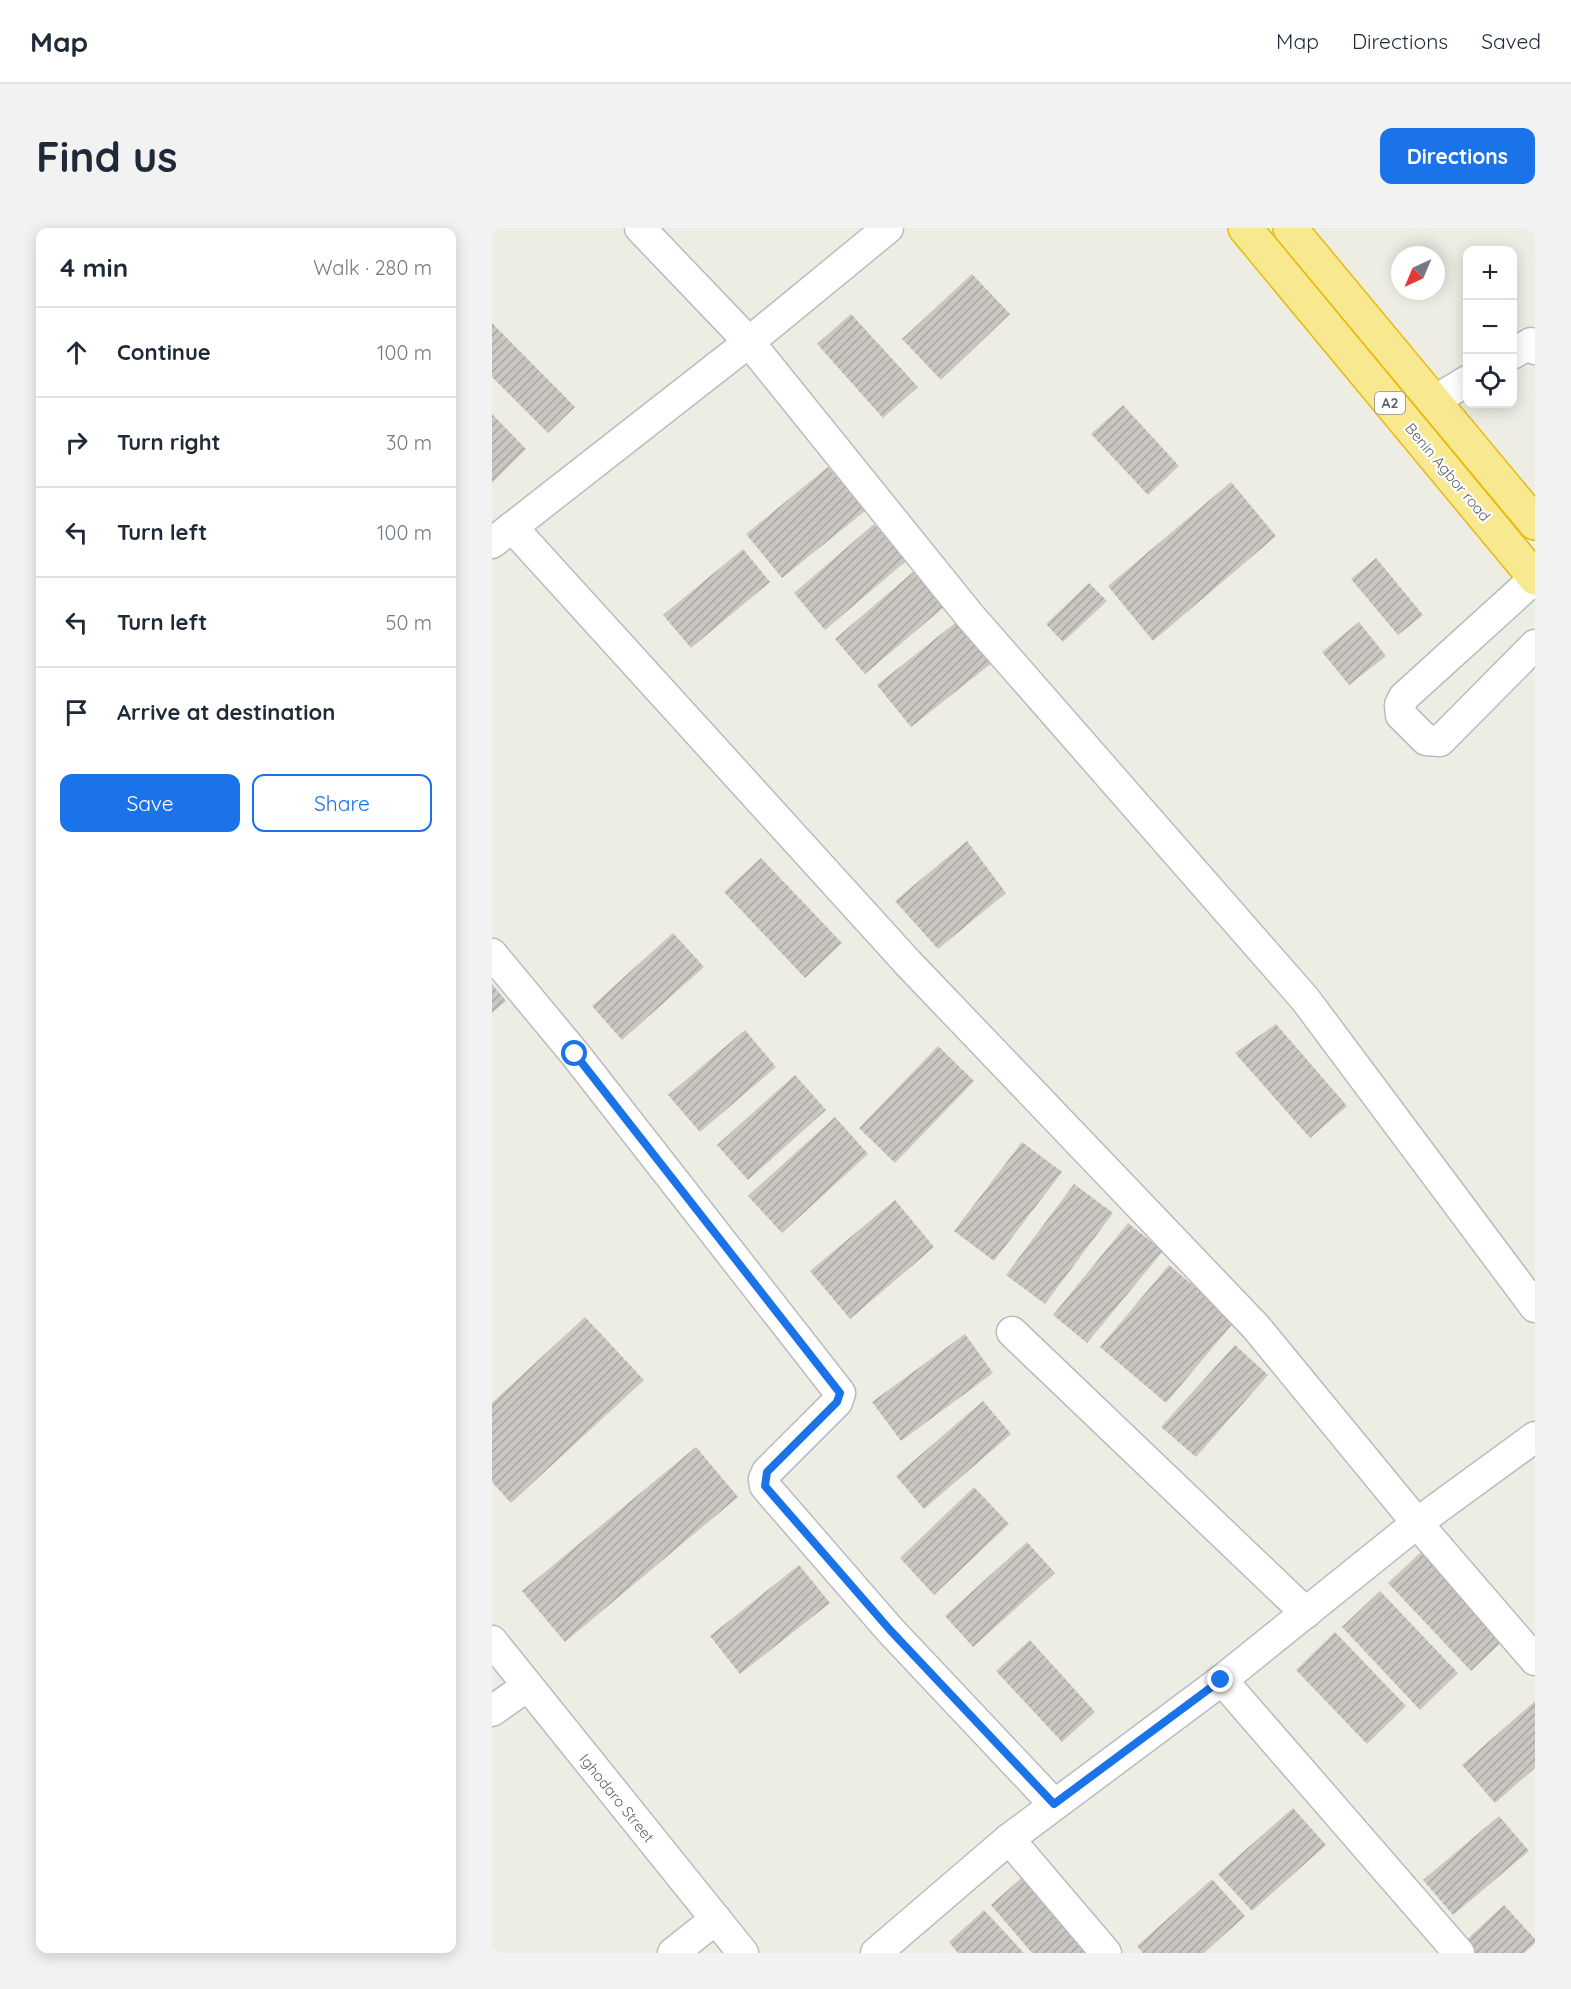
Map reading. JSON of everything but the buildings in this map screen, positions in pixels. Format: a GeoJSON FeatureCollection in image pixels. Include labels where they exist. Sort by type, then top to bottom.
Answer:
{"type":"FeatureCollection","features":[{"type":"Feature","properties":{"kind":"highway","name":"Benin Agbor road"},"geometry":{"type":"LineString","coordinates":[[1245,228],[1535,578]]}},
{"type":"Feature","properties":{"kind":"highway","name":"A2"},"geometry":{"type":"LineString","coordinates":[[1290,228],[1434,401],[1531,509]]}},
{"type":"Feature","properties":{"kind":"street"},"geometry":{"type":"LineString","coordinates":[[640,228],[749,342],[970,616],[1305,999],[1535,1307]]}},
{"type":"Feature","properties":{"kind":"street"},"geometry":{"type":"LineString","coordinates":[[888,228],[749,342],[502,535],[1256,1327],[1417,1523],[1535,1660]]}},
{"type":"Feature","properties":{"kind":"street"},"geometry":{"type":"LineString","coordinates":[[1434,401],[1463,383]]}},
{"type":"Feature","properties":{"kind":"street"},"geometry":{"type":"LineString","coordinates":[[1535,578],[1404,696],[1400,705],[1401,715],[1426,740],[1440,741],[1535,645]]}},
{"type":"Feature","properties":{"kind":"street"},"geometry":{"type":"LineString","coordinates":[[492,954],[575,1054],[840,1393],[837,1402],[767,1472],[765,1486],[890,1630],[1054,1804]]}},
{"type":"Feature","properties":{"kind":"street"},"geometry":{"type":"LineString","coordinates":[[1012,1332],[1306,1613]]}},
{"type":"Feature","properties":{"kind":"street"},"geometry":{"type":"LineString","coordinates":[[876,1953],[1054,1804],[1221,1680],[1417,1523],[1535,1437]]}},
{"type":"Feature","properties":{"kind":"street","name":"Ighodaro Street"},"geometry":{"type":"LineString","coordinates":[[492,1641],[526,1687],[743,1953]]}},
{"type":"Feature","properties":{"kind":"street"},"geometry":{"type":"LineString","coordinates":[[1221,1680],[1459,1953]]}},
{"type":"Feature","properties":{"kind":"street"},"geometry":{"type":"LineString","coordinates":[[492,1711],[526,1687]]}},
{"type":"Feature","properties":{"kind":"street"},"geometry":{"type":"LineString","coordinates":[[1010,1839],[1106,1953]]}},
{"type":"Feature","properties":{"kind":"street"},"geometry":{"type":"LineString","coordinates":[[673,1953],[716,1919]]}},
{"type":"Feature","properties":{"kind":"route"},"geometry":{"type":"LineString","coordinates":[[575,1054],[840,1393],[837,1402],[767,1472],[764,1479],[765,1486],[890,1630],[1054,1804],[1221,1680]]}}]}
